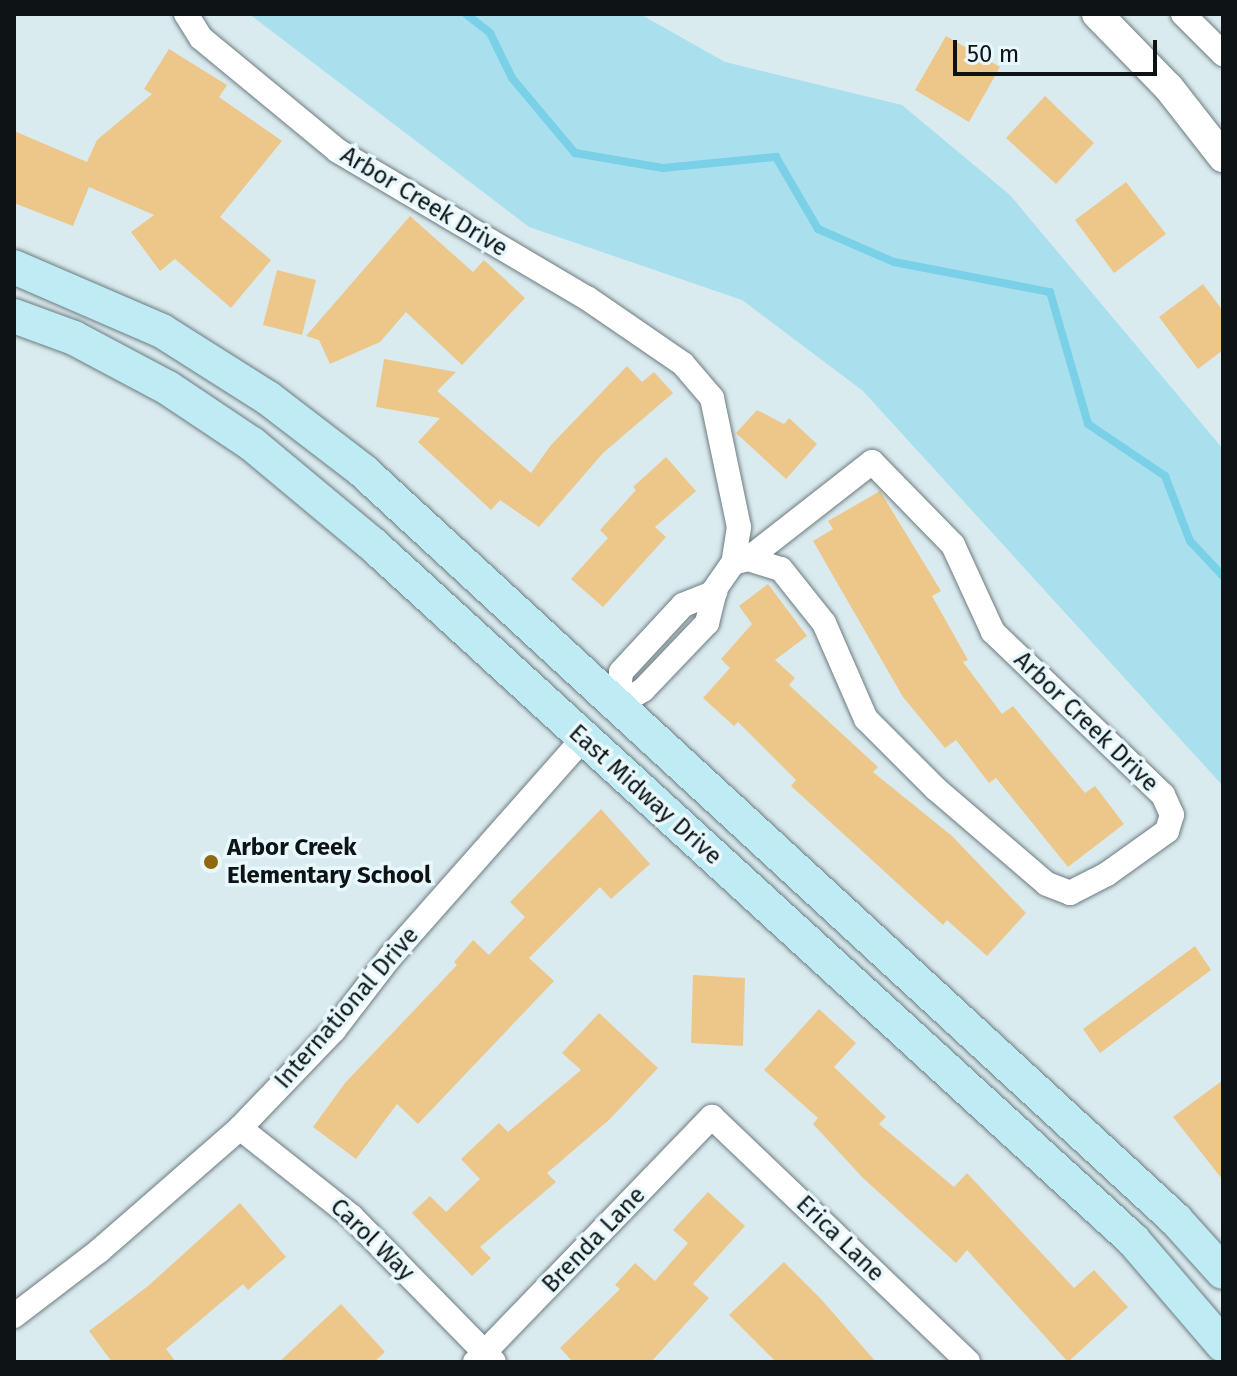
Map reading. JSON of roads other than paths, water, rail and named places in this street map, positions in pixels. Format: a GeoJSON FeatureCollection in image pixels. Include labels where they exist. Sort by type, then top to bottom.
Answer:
{"type":"FeatureCollection","features":[{"type":"Feature","properties":{"kind":"main road","name":"East Midway Drive"},"geometry":{"type":"LineString","coordinates":[[14,267],[162,331],[268,398],[363,471],[1176,1220],[1223,1272]]}},
{"type":"Feature","properties":{"kind":"main road","name":"East Midway Drive"},"geometry":{"type":"LineString","coordinates":[[14,316],[74,338],[168,388],[252,444],[371,543],[1133,1240],[1223,1345]]}},
{"type":"Feature","properties":{"kind":"main road"},"geometry":{"type":"LineString","coordinates":[[583,739],[617,706]]}},
{"type":"Feature","properties":{"kind":"street","name":"Arbor Creek Drive"},"geometry":{"type":"LineString","coordinates":[[186,14],[201,38],[338,151],[587,298],[683,364],[712,398],[739,527],[740,561]]}},
{"type":"Feature","properties":{"kind":"street"},"geometry":{"type":"LineString","coordinates":[[1097,14],[1169,88],[1223,157]]}},
{"type":"Feature","properties":{"kind":"street"},"geometry":{"type":"LineString","coordinates":[[1183,14],[1223,54]]}},
{"type":"Feature","properties":{"kind":"street","name":"Arbor Creek Drive"},"geometry":{"type":"LineString","coordinates":[[872,462],[953,545],[993,632],[1163,795],[1172,815],[1167,831],[1107,874],[1070,893],[1047,884],[936,789],[866,719],[824,623],[781,569],[740,561],[872,462]]}},
{"type":"Feature","properties":{"kind":"street"},"geometry":{"type":"LineString","coordinates":[[617,706],[643,690],[707,623],[712,593],[740,561]]}},
{"type":"Feature","properties":{"kind":"street","name":"International Drive"},"geometry":{"type":"LineString","coordinates":[[14,1316],[99,1251],[240,1128],[334,1030],[390,957],[583,739]]}},
{"type":"Feature","properties":{"kind":"street","name":"Brenda Lane"},"geometry":{"type":"LineString","coordinates":[[485,1359],[712,1117]]}},
{"type":"Feature","properties":{"kind":"street","name":"Erica Lane"},"geometry":{"type":"LineString","coordinates":[[712,1117],[968,1362]]}},
{"type":"Feature","properties":{"kind":"street","name":"Carol Way"},"geometry":{"type":"LineString","coordinates":[[240,1128],[351,1216],[485,1359]]}},
{"type":"Feature","properties":{"kind":"waterway"},"geometry":{"type":"LineString","coordinates":[[466,14],[490,33],[512,78],[575,153],[663,168],[776,157],[818,229],[894,262],[1050,292],[1088,424],[1165,476],[1190,541],[1223,576]]}},
{"type":"Feature","properties":{"kind":"place","name":"Arbor Creek Elementary School"},"geometry":{"type":"Point","coordinates":[211,862]}}]}
